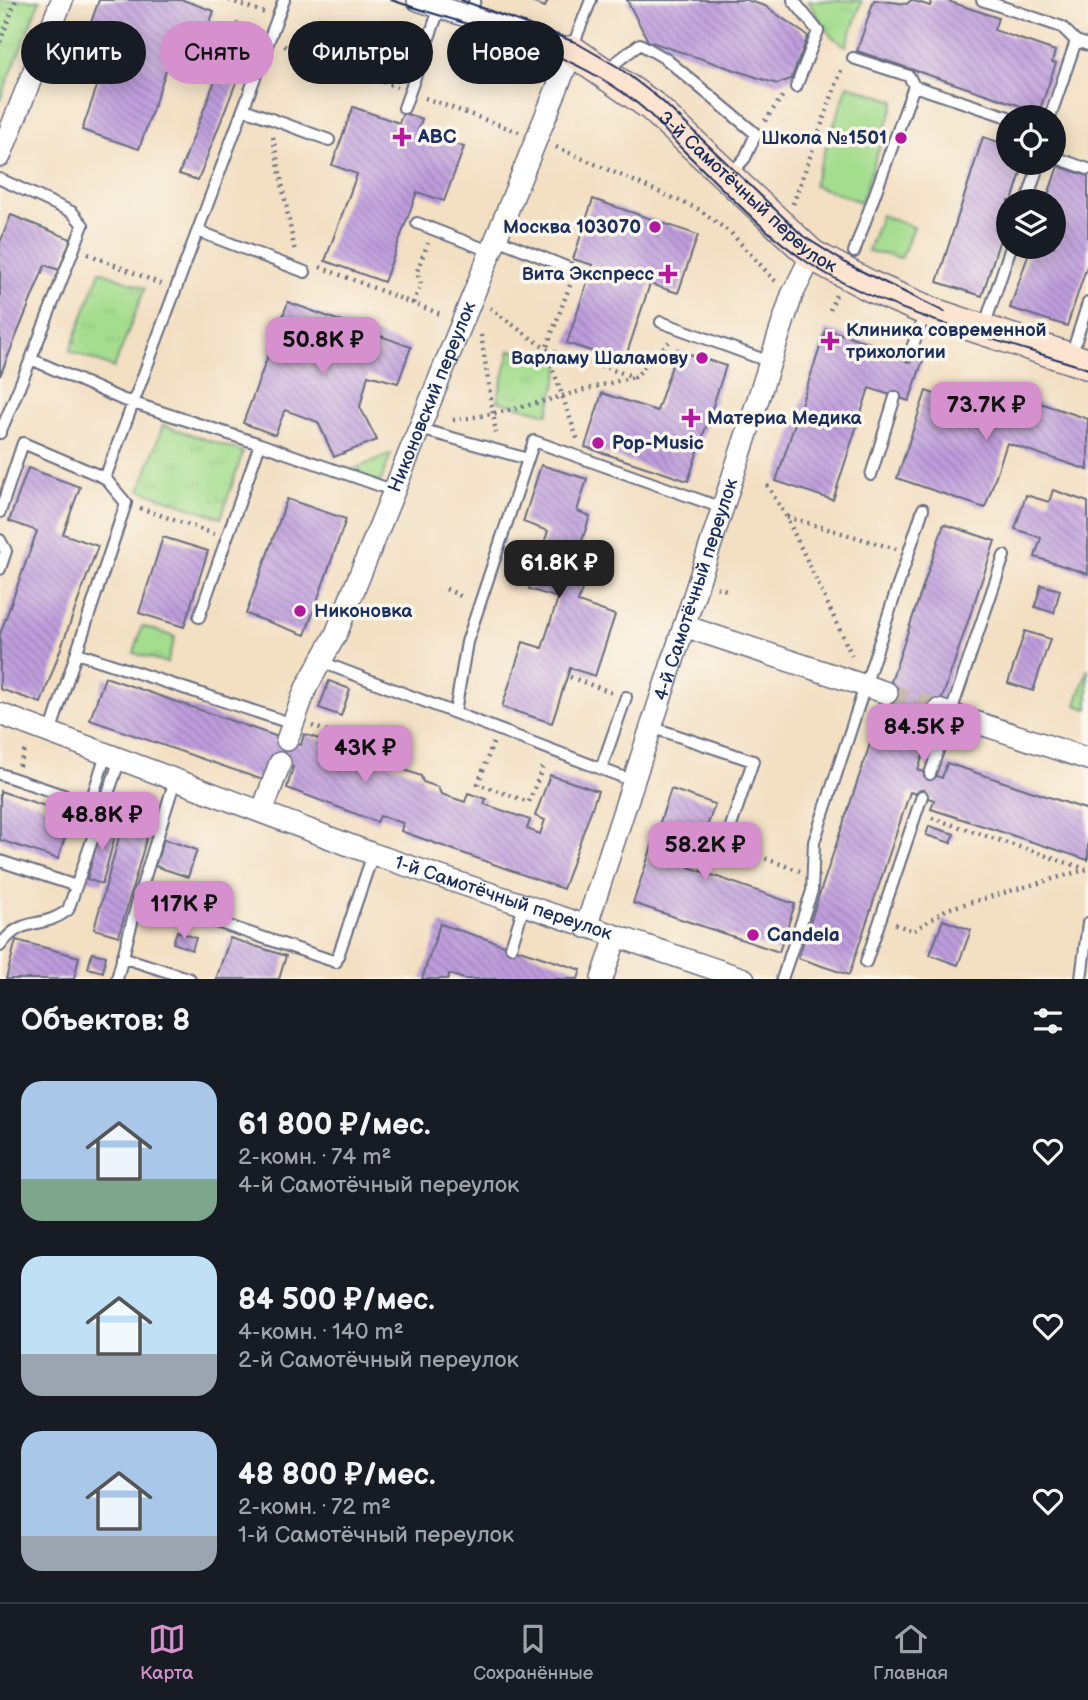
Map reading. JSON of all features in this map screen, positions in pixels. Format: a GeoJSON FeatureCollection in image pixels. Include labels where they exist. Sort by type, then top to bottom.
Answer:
{"type":"FeatureCollection","features":[{"type":"Feature","properties":{"kind":"street"},"geometry":{"type":"LineString","coordinates":[[0,156],[62,0]]}},
{"type":"Feature","properties":{"kind":"street","name":"3-й Самотёчный переулок"},"geometry":{"type":"LineString","coordinates":[[418,0],[440,8],[472,8],[572,51],[652,106],[812,255],[925,310],[1079,361]]}},
{"type":"Feature","properties":{"kind":"street","name":"Никоновский переулок"},"geometry":{"type":"LineString","coordinates":[[290,732],[306,688],[337,634],[572,51]]}},
{"type":"Feature","properties":{"kind":"street","name":"4-й Самотёчный переулок"},"geometry":{"type":"LineString","coordinates":[[586,927],[792,295],[812,255]]}},
{"type":"Feature","properties":{"kind":"street"},"geometry":{"type":"LineString","coordinates":[[684,626],[887,693]]}},
{"type":"Feature","properties":{"kind":"street"},"geometry":{"type":"LineString","coordinates":[[944,712],[1088,759]]}},
{"type":"Feature","properties":{"kind":"street"},"geometry":{"type":"LineString","coordinates":[[0,714],[106,754]]}},
{"type":"Feature","properties":{"kind":"street","name":"1-й Самотёчный переулок"},"geometry":{"type":"LineString","coordinates":[[106,754],[373,854],[744,979]]}},
{"type":"Feature","properties":{"kind":"street"},"geometry":{"type":"LineString","coordinates":[[262,812],[279,763]]}},
{"type":"Feature","properties":{"kind":"street"},"geometry":{"type":"LineString","coordinates":[[601,979],[616,937]]}},
{"type":"Feature","properties":{"kind":"lane"},"geometry":{"type":"LineString","coordinates":[[105,478],[284,0]]}},
{"type":"Feature","properties":{"kind":"lane"},"geometry":{"type":"LineString","coordinates":[[572,51],[591,0]]}},
{"type":"Feature","properties":{"kind":"lane"},"geometry":{"type":"LineString","coordinates":[[793,0],[818,32],[796,88]]}},
{"type":"Feature","properties":{"kind":"lane"},"geometry":{"type":"LineString","coordinates":[[982,0],[1062,27],[1076,41],[1088,45]]}},
{"type":"Feature","properties":{"kind":"lane"},"geometry":{"type":"LineString","coordinates":[[404,108],[440,8]]}},
{"type":"Feature","properties":{"kind":"lane"},"geometry":{"type":"LineString","coordinates":[[1054,105],[1076,41]]}},
{"type":"Feature","properties":{"kind":"lane"},"geometry":{"type":"LineString","coordinates":[[603,72],[640,44],[666,59],[756,134],[745,158],[728,177]]}},
{"type":"Feature","properties":{"kind":"lane"},"geometry":{"type":"LineString","coordinates":[[850,57],[909,76],[914,86],[996,113]]}},
{"type":"Feature","properties":{"kind":"lane"},"geometry":{"type":"LineString","coordinates":[[854,252],[914,86]]}},
{"type":"Feature","properties":{"kind":"lane"},"geometry":{"type":"LineString","coordinates":[[244,109],[329,140]]}},
{"type":"Feature","properties":{"kind":"lane"},"geometry":{"type":"LineString","coordinates":[[1066,162],[1088,169]]}},
{"type":"Feature","properties":{"kind":"lane"},"geometry":{"type":"LineString","coordinates":[[0,179],[72,212],[83,225],[0,433]]}},
{"type":"Feature","properties":{"kind":"lane"},"geometry":{"type":"LineString","coordinates":[[417,223],[576,271]]}},
{"type":"Feature","properties":{"kind":"lane"},"geometry":{"type":"LineString","coordinates":[[198,231],[284,264],[307,268]]}},
{"type":"Feature","properties":{"kind":"lane"},"geometry":{"type":"LineString","coordinates":[[983,330],[1007,259]]}},
{"type":"Feature","properties":{"kind":"lane"},"geometry":{"type":"LineString","coordinates":[[1079,361],[1088,303]]}},
{"type":"Feature","properties":{"kind":"lane"},"geometry":{"type":"LineString","coordinates":[[909,356],[925,310]]}},
{"type":"Feature","properties":{"kind":"lane"},"geometry":{"type":"LineString","coordinates":[[661,322],[770,362]]}},
{"type":"Feature","properties":{"kind":"lane"},"geometry":{"type":"LineString","coordinates":[[31,359],[121,399],[395,491]]}},
{"type":"Feature","properties":{"kind":"lane"},"geometry":{"type":"LineString","coordinates":[[871,475],[895,397]]}},
{"type":"Feature","properties":{"kind":"lane"},"geometry":{"type":"LineString","coordinates":[[420,429],[528,459]]}},
{"type":"Feature","properties":{"kind":"lane"},"geometry":{"type":"LineString","coordinates":[[454,712],[467,642],[534,441],[722,508]]}},
{"type":"Feature","properties":{"kind":"lane"},"geometry":{"type":"LineString","coordinates":[[0,512],[23,443],[105,478],[126,503],[50,733]]}},
{"type":"Feature","properties":{"kind":"lane"},"geometry":{"type":"LineString","coordinates":[[199,617],[260,444]]}},
{"type":"Feature","properties":{"kind":"lane"},"geometry":{"type":"LineString","coordinates":[[782,979],[812,891],[814,842],[911,553],[923,509]]}},
{"type":"Feature","properties":{"kind":"lane"},"geometry":{"type":"LineString","coordinates":[[0,540],[6,551],[0,569]]}},
{"type":"Feature","properties":{"kind":"lane"},"geometry":{"type":"LineString","coordinates":[[930,774],[944,712],[1004,556]]}},
{"type":"Feature","properties":{"kind":"lane"},"geometry":{"type":"LineString","coordinates":[[77,653],[290,732]]}},
{"type":"Feature","properties":{"kind":"lane"},"geometry":{"type":"LineString","coordinates":[[332,666],[633,781]]}},
{"type":"Feature","properties":{"kind":"lane"},"geometry":{"type":"LineString","coordinates":[[601,769],[626,697]]}},
{"type":"Feature","properties":{"kind":"lane"},"geometry":{"type":"LineString","coordinates":[[651,727],[753,761],[724,844]]}},
{"type":"Feature","properties":{"kind":"lane"},"geometry":{"type":"LineString","coordinates":[[0,774],[90,804],[106,754]]}},
{"type":"Feature","properties":{"kind":"lane"},"geometry":{"type":"LineString","coordinates":[[0,946],[11,930],[27,923],[54,920],[68,910],[106,754]]}},
{"type":"Feature","properties":{"kind":"lane"},"geometry":{"type":"LineString","coordinates":[[117,979],[139,896],[176,780]]}},
{"type":"Feature","properties":{"kind":"lane"},"geometry":{"type":"LineString","coordinates":[[866,962],[922,796]]}},
{"type":"Feature","properties":{"kind":"lane"},"geometry":{"type":"LineString","coordinates":[[139,896],[337,962],[373,854]]}},
{"type":"Feature","properties":{"kind":"lane"},"geometry":{"type":"LineString","coordinates":[[0,861],[76,886]]}},
{"type":"Feature","properties":{"kind":"lane"},"geometry":{"type":"LineString","coordinates":[[510,947],[524,906]]}},
{"type":"Feature","properties":{"kind":"lane"},"geometry":{"type":"LineString","coordinates":[[1081,979],[1088,923]]}},
{"type":"Feature","properties":{"kind":"lane"},"geometry":{"type":"LineString","coordinates":[[122,957],[190,979]]}},
{"type":"Feature","properties":{"kind":"path"},"geometry":{"type":"LineString","coordinates":[[0,42],[16,0]]}},
{"type":"Feature","properties":{"kind":"path"},"geometry":{"type":"LineString","coordinates":[[229,0],[278,18]]}},
{"type":"Feature","properties":{"kind":"path"},"geometry":{"type":"LineString","coordinates":[[793,205],[850,57]]}},
{"type":"Feature","properties":{"kind":"path"},"geometry":{"type":"LineString","coordinates":[[756,134],[783,94],[796,88]]}},
{"type":"Feature","properties":{"kind":"path"},"geometry":{"type":"LineString","coordinates":[[269,119],[297,258],[284,264]]}},
{"type":"Feature","properties":{"kind":"path"},"geometry":{"type":"LineString","coordinates":[[413,303],[421,285],[416,271],[434,229]]}},
{"type":"Feature","properties":{"kind":"path"},"geometry":{"type":"LineString","coordinates":[[74,249],[175,289]]}},
{"type":"Feature","properties":{"kind":"path"},"geometry":{"type":"LineString","coordinates":[[307,268],[446,316]]}},
{"type":"Feature","properties":{"kind":"path"},"geometry":{"type":"LineString","coordinates":[[576,271],[546,349],[581,447]]}},
{"type":"Feature","properties":{"kind":"path"},"geometry":{"type":"LineString","coordinates":[[830,310],[836,295]]}},
{"type":"Feature","properties":{"kind":"path"},"geometry":{"type":"LineString","coordinates":[[484,303],[546,349],[635,377]]}},
{"type":"Feature","properties":{"kind":"path"},"geometry":{"type":"LineString","coordinates":[[480,329],[500,451]]}},
{"type":"Feature","properties":{"kind":"path"},"geometry":{"type":"LineString","coordinates":[[451,421],[492,415],[562,394],[635,377],[681,330]]}},
{"type":"Feature","properties":{"kind":"path"},"geometry":{"type":"LineString","coordinates":[[767,485],[786,516],[866,687]]}},
{"type":"Feature","properties":{"kind":"path"},"geometry":{"type":"LineString","coordinates":[[126,503],[226,538]]}},
{"type":"Feature","properties":{"kind":"path"},"geometry":{"type":"LineString","coordinates":[[786,516],[911,553]]}},
{"type":"Feature","properties":{"kind":"path"},"geometry":{"type":"LineString","coordinates":[[446,589],[479,604]]}},
{"type":"Feature","properties":{"kind":"path"},"geometry":{"type":"LineString","coordinates":[[498,729],[478,784],[529,802],[549,749]]}},
{"type":"Feature","properties":{"kind":"path"},"geometry":{"type":"LineString","coordinates":[[916,813],[1088,869]]}},
{"type":"Feature","properties":{"kind":"path"},"geometry":{"type":"LineString","coordinates":[[724,844],[811,874]]}},
{"type":"Feature","properties":{"kind":"path"},"geometry":{"type":"LineString","coordinates":[[881,920],[914,931],[947,909],[1088,869]]}},
{"type":"Feature","properties":{"kind":"green space"},"geometry":{"type":"Polygon","coordinates":[[[0,0],[40,0],[32,21],[21,21],[21,48],[0,100],[0,0]]]}},
{"type":"Feature","properties":{"kind":"green space"},"geometry":{"type":"Polygon","coordinates":[[[808,1],[862,1],[846,46],[831,36],[808,1]]]}},
{"type":"Feature","properties":{"kind":"green space"},"geometry":{"type":"Polygon","coordinates":[[[848,85],[895,101],[861,202],[813,185],[848,85]]]}},
{"type":"Feature","properties":{"kind":"green space"},"geometry":{"type":"Polygon","coordinates":[[[881,215],[914,227],[901,258],[868,251],[881,215]]]}},
{"type":"Feature","properties":{"kind":"green space"},"geometry":{"type":"Polygon","coordinates":[[[100,271],[145,288],[114,368],[70,351],[100,271]]]}},
{"type":"Feature","properties":{"kind":"green space"},"geometry":{"type":"Polygon","coordinates":[[[510,350],[561,363],[548,414],[497,401],[510,350]]]}},
{"type":"Feature","properties":{"kind":"green space"},"geometry":{"type":"Polygon","coordinates":[[[163,425],[243,452],[221,518],[140,490],[163,425]]]}},
{"type":"Feature","properties":{"kind":"green space"},"geometry":{"type":"Polygon","coordinates":[[[391,454],[380,483],[347,472],[391,454]]]}},
{"type":"Feature","properties":{"kind":"green space"},"geometry":{"type":"Polygon","coordinates":[[[142,626],[175,637],[167,663],[134,653],[142,626]]]}},
{"type":"Feature","properties":{"kind":"green space"},"geometry":{"type":"Polygon","coordinates":[[[1088,668],[1088,709],[1076,705],[1088,668]]]}},
{"type":"Feature","properties":{"kind":"building"},"geometry":{"type":"Polygon","coordinates":[[[99,0],[183,0],[214,11],[210,21],[160,21],[161,84],[139,149],[82,130],[98,84],[146,84],[146,21],[92,21],[99,0]]]}},
{"type":"Feature","properties":{"kind":"building"},"geometry":{"type":"Polygon","coordinates":[[[525,0],[548,0],[545,7],[525,0]]]}},
{"type":"Feature","properties":{"kind":"building"},"geometry":{"type":"Polygon","coordinates":[[[627,0],[746,0],[765,6],[808,36],[791,79],[777,84],[648,41],[627,0]]]}},
{"type":"Feature","properties":{"kind":"building"},"geometry":{"type":"Polygon","coordinates":[[[874,0],[907,4],[911,0],[930,6],[932,0],[945,0],[998,18],[994,30],[1055,51],[1052,62],[1056,63],[1041,105],[1018,105],[857,51],[874,0]]]}},
{"type":"Feature","properties":{"kind":"building"},"geometry":{"type":"Polygon","coordinates":[[[214,84],[235,84],[198,180],[179,174],[214,84]]]}},
{"type":"Feature","properties":{"kind":"building"},"geometry":{"type":"Polygon","coordinates":[[[353,107],[399,123],[403,113],[422,119],[418,130],[464,147],[444,201],[417,192],[384,282],[325,261],[357,174],[332,165],[353,107]]]}},
{"type":"Feature","properties":{"kind":"building"},"geometry":{"type":"Polygon","coordinates":[[[983,137],[996,141],[996,175],[1020,175],[1016,189],[996,189],[996,252],[982,296],[937,282],[983,137]]]}},
{"type":"Feature","properties":{"kind":"building"},"geometry":{"type":"Polygon","coordinates":[[[1066,169],[1088,176],[1088,263],[1067,326],[1010,308],[1027,259],[1066,259],[1066,189],[1050,189],[1055,175],[1066,175],[1066,169]]]}},
{"type":"Feature","properties":{"kind":"building"},"geometry":{"type":"Polygon","coordinates":[[[593,199],[698,235],[678,293],[650,284],[624,362],[567,343],[593,265],[573,259],[593,199]]]}},
{"type":"Feature","properties":{"kind":"building"},"geometry":{"type":"Polygon","coordinates":[[[11,215],[71,239],[59,270],[45,265],[0,376],[0,243],[11,215]]]}},
{"type":"Feature","properties":{"kind":"building"},"geometry":{"type":"Polygon","coordinates":[[[288,302],[411,347],[398,383],[368,375],[360,407],[377,440],[334,457],[318,422],[285,410],[275,435],[243,423],[288,302]]]}},
{"type":"Feature","properties":{"kind":"building"},"geometry":{"type":"Polygon","coordinates":[[[826,329],[923,360],[909,401],[869,388],[833,500],[776,481],[826,329]]]}},
{"type":"Feature","properties":{"kind":"building"},"geometry":{"type":"Polygon","coordinates":[[[677,350],[726,366],[688,481],[585,447],[602,393],[657,411],[677,350]]]}},
{"type":"Feature","properties":{"kind":"building"},"geometry":{"type":"Polygon","coordinates":[[[992,387],[1088,419],[1088,470],[1007,443],[985,508],[897,478],[926,391],[984,411],[992,387]]]}},
{"type":"Feature","properties":{"kind":"building"},"geometry":{"type":"Polygon","coordinates":[[[541,465],[587,479],[577,511],[590,516],[579,550],[593,554],[578,602],[615,615],[595,676],[570,668],[552,723],[502,707],[523,642],[542,648],[558,598],[529,589],[548,531],[523,522],[541,465]]]}},
{"type":"Feature","properties":{"kind":"building"},"geometry":{"type":"Polygon","coordinates":[[[28,468],[80,487],[63,534],[98,546],[41,703],[0,689],[0,634],[37,531],[9,521],[28,468]]]}},
{"type":"Feature","properties":{"kind":"building"},"geometry":{"type":"Polygon","coordinates":[[[1053,490],[1088,502],[1088,574],[1035,557],[1041,538],[1015,529],[1026,495],[1049,502],[1053,490]]]}},
{"type":"Feature","properties":{"kind":"building"},"geometry":{"type":"Polygon","coordinates":[[[287,499],[346,519],[305,635],[246,614],[287,499]]]}},
{"type":"Feature","properties":{"kind":"building"},"geometry":{"type":"Polygon","coordinates":[[[944,524],[995,541],[918,770],[942,778],[947,763],[1088,810],[1088,860],[931,809],[934,800],[910,792],[849,975],[798,958],[944,524]]]}},
{"type":"Feature","properties":{"kind":"building"},"geometry":{"type":"Polygon","coordinates":[[[163,537],[208,551],[184,627],[139,613],[163,537]]]}},
{"type":"Feature","properties":{"kind":"building"},"geometry":{"type":"Polygon","coordinates":[[[1041,585],[1060,590],[1054,613],[1035,607],[1041,585]]]}},
{"type":"Feature","properties":{"kind":"building"},"geometry":{"type":"Polygon","coordinates":[[[1025,631],[1050,639],[1033,691],[1008,683],[1025,631]]]}},
{"type":"Feature","properties":{"kind":"building"},"geometry":{"type":"Polygon","coordinates":[[[105,677],[301,745],[304,734],[334,744],[333,753],[368,765],[375,759],[421,776],[423,782],[438,787],[441,794],[465,802],[468,793],[486,799],[484,804],[530,820],[527,829],[540,834],[545,820],[535,816],[550,775],[598,791],[563,889],[401,831],[403,823],[380,816],[377,822],[287,788],[293,767],[270,759],[263,780],[90,720],[105,677]]]}},
{"type":"Feature","properties":{"kind":"building"},"geometry":{"type":"Polygon","coordinates":[[[329,681],[350,689],[341,716],[319,708],[329,681]]]}},
{"type":"Feature","properties":{"kind":"building"},"geometry":{"type":"Polygon","coordinates":[[[671,789],[715,804],[695,861],[691,860],[689,867],[795,904],[779,952],[633,903],[671,789]]]}},
{"type":"Feature","properties":{"kind":"building"},"geometry":{"type":"Polygon","coordinates":[[[0,791],[72,815],[58,859],[0,840],[0,791]]]}},
{"type":"Feature","properties":{"kind":"building"},"geometry":{"type":"Polygon","coordinates":[[[103,821],[118,825],[102,884],[87,879],[103,821]]]}},
{"type":"Feature","properties":{"kind":"building"},"geometry":{"type":"Polygon","coordinates":[[[122,826],[148,833],[119,936],[94,929],[122,826]]]}},
{"type":"Feature","properties":{"kind":"building"},"geometry":{"type":"Polygon","coordinates":[[[929,826],[954,834],[951,843],[926,835],[929,826]]]}},
{"type":"Feature","properties":{"kind":"building"},"geometry":{"type":"Polygon","coordinates":[[[164,839],[197,850],[188,877],[155,866],[164,839]]]}},
{"type":"Feature","properties":{"kind":"building"},"geometry":{"type":"Polygon","coordinates":[[[943,920],[971,930],[958,965],[930,955],[943,920]]]}},
{"type":"Feature","properties":{"kind":"building"},"geometry":{"type":"Polygon","coordinates":[[[440,924],[581,970],[578,979],[464,979],[449,974],[448,979],[422,979],[440,924]]]}},
{"type":"Feature","properties":{"kind":"building"},"geometry":{"type":"Polygon","coordinates":[[[177,931],[196,938],[192,950],[173,943],[177,931]]]}},
{"type":"Feature","properties":{"kind":"building"},"geometry":{"type":"Polygon","coordinates":[[[230,938],[286,956],[279,979],[216,979],[230,938]]]}},
{"type":"Feature","properties":{"kind":"building"},"geometry":{"type":"Polygon","coordinates":[[[16,940],[79,957],[74,979],[6,979],[16,940]]]}},
{"type":"Feature","properties":{"kind":"building"},"geometry":{"type":"Polygon","coordinates":[[[92,953],[106,956],[103,972],[88,968],[92,953]]]}},
{"type":"Feature","properties":{"kind":"tunnel"},"geometry":{"type":"LineString","coordinates":[[887,693],[938,710]]}},
{"type":"Feature","properties":{"kind":"tram line"},"geometry":{"type":"LineString","coordinates":[[391,0],[523,42],[586,70],[615,87],[643,108],[776,239],[810,264],[840,281],[908,311],[1088,369]]}},
{"type":"Feature","properties":{"kind":"tram line"},"geometry":{"type":"LineString","coordinates":[[461,0],[575,42],[618,67],[661,100],[803,236],[849,265],[945,312]]}},
{"type":"Feature","properties":{"kind":"place","name":"ABC"},"geometry":{"type":"Point","coordinates":[402,137]}},
{"type":"Feature","properties":{"kind":"place","name":"Школа №1501"},"geometry":{"type":"Point","coordinates":[901,138]}},
{"type":"Feature","properties":{"kind":"place","name":"Москва 103070"},"geometry":{"type":"Point","coordinates":[655,227]}},
{"type":"Feature","properties":{"kind":"place","name":"Вита Экспресс"},"geometry":{"type":"Point","coordinates":[668,274]}},
{"type":"Feature","properties":{"kind":"place","name":"Клиника современной трихологии"},"geometry":{"type":"Point","coordinates":[830,341]}},
{"type":"Feature","properties":{"kind":"place","name":"Варламу Шаламову"},"geometry":{"type":"Point","coordinates":[702,358]}},
{"type":"Feature","properties":{"kind":"place","name":"Материа Медика"},"geometry":{"type":"Point","coordinates":[691,418]}},
{"type":"Feature","properties":{"kind":"place","name":"Pop-Music"},"geometry":{"type":"Point","coordinates":[598,443]}},
{"type":"Feature","properties":{"kind":"place","name":"Никоновка"},"geometry":{"type":"Point","coordinates":[300,611]}},
{"type":"Feature","properties":{"kind":"place","name":"Candela"},"geometry":{"type":"Point","coordinates":[753,935]}}]}
